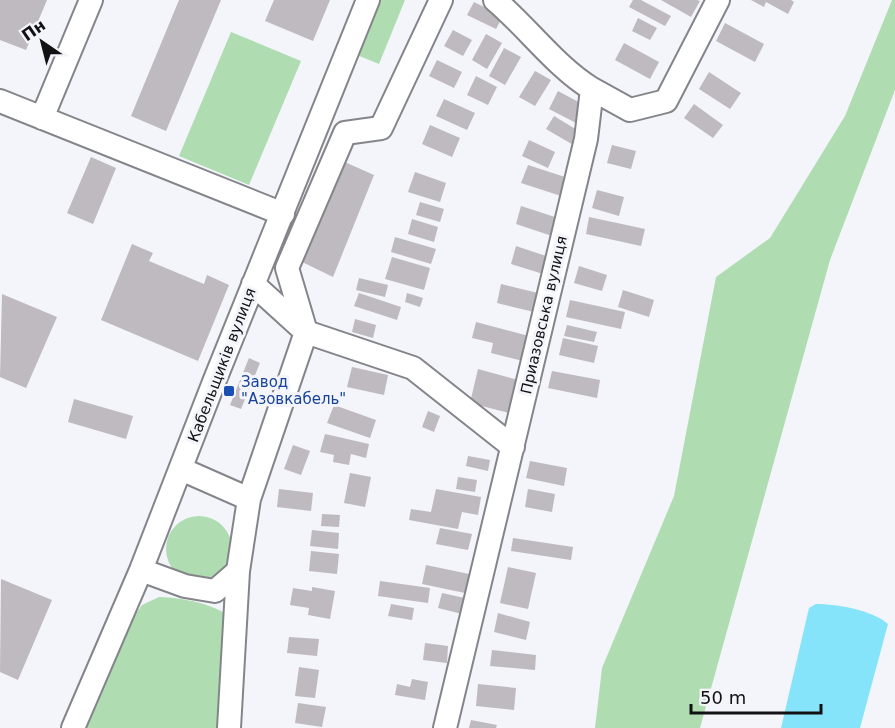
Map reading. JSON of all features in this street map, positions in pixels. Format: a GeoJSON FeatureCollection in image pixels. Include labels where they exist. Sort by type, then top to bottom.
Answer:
{"type":"FeatureCollection","features":[{"type":"Feature","properties":{"kind":"street"},"geometry":{"type":"LineString","coordinates":[[42,118],[90,0]]}},
{"type":"Feature","properties":{"kind":"street","name":"Кабельщиків вулиця"},"geometry":{"type":"LineString","coordinates":[[73,728],[141,570],[368,0]]}},
{"type":"Feature","properties":{"kind":"street"},"geometry":{"type":"LineString","coordinates":[[229,728],[238,571],[249,499],[306,332],[287,268],[345,133],[381,128],[441,0]]}},
{"type":"Feature","properties":{"kind":"street"},"geometry":{"type":"LineString","coordinates":[[495,0],[524,24],[571,76],[630,110],[666,101],[717,0]]}},
{"type":"Feature","properties":{"kind":"street","name":"Приазовська вулиця"},"geometry":{"type":"LineString","coordinates":[[445,728],[586,139],[592,89]]}},
{"type":"Feature","properties":{"kind":"street"},"geometry":{"type":"LineString","coordinates":[[0,101],[283,214]]}},
{"type":"Feature","properties":{"kind":"street"},"geometry":{"type":"LineString","coordinates":[[253,284],[306,332],[413,368],[513,447]]}},
{"type":"Feature","properties":{"kind":"street"},"geometry":{"type":"LineString","coordinates":[[181,469],[249,499]]}},
{"type":"Feature","properties":{"kind":"street"},"geometry":{"type":"LineString","coordinates":[[141,570],[185,586],[215,591],[238,571]]}},
{"type":"Feature","properties":{"kind":"green space"},"geometry":{"type":"Polygon","coordinates":[[[379,0],[405,0],[379,64],[357,55],[379,0]]]}},
{"type":"Feature","properties":{"kind":"green space"},"geometry":{"type":"Polygon","coordinates":[[[892,0],[895,0],[895,90],[830,260],[700,728],[595,728],[602,668],[674,496],[716,277],[770,238],[845,116],[892,0]]]}},
{"type":"Feature","properties":{"kind":"green space"},"geometry":{"type":"Polygon","coordinates":[[[231,32],[301,61],[249,185],[179,156],[231,32]]]}},
{"type":"Feature","properties":{"kind":"green space"},"geometry":{"type":"Polygon","coordinates":[[[199,516],[211,519],[222,526],[229,537],[232,549],[229,561],[222,572],[211,579],[199,582],[187,579],[176,572],[169,561],[166,549],[169,537],[176,526],[187,519],[199,516]]]}},
{"type":"Feature","properties":{"kind":"green space"},"geometry":{"type":"Polygon","coordinates":[[[159,597],[197,602],[232,618],[225,728],[81,728],[121,635],[142,605],[159,597]]]}},
{"type":"Feature","properties":{"kind":"water"},"geometry":{"type":"Polygon","coordinates":[[[816,604],[854,609],[873,615],[888,624],[860,728],[781,728],[809,608],[816,604]]]}},
{"type":"Feature","properties":{"kind":"building"},"geometry":{"type":"Polygon","coordinates":[[[0,0],[47,0],[26,50],[0,40],[0,0]]]}},
{"type":"Feature","properties":{"kind":"building"},"geometry":{"type":"Polygon","coordinates":[[[179,0],[221,0],[166,131],[131,116],[179,0]]]}},
{"type":"Feature","properties":{"kind":"building"},"geometry":{"type":"Polygon","coordinates":[[[274,0],[330,0],[313,41],[265,21],[274,0]]]}},
{"type":"Feature","properties":{"kind":"building"},"geometry":{"type":"Polygon","coordinates":[[[633,0],[641,0],[671,16],[665,26],[629,7],[633,0]]]}},
{"type":"Feature","properties":{"kind":"building"},"geometry":{"type":"Polygon","coordinates":[[[661,0],[697,0],[700,1],[691,17],[661,0]]]}},
{"type":"Feature","properties":{"kind":"building"},"geometry":{"type":"Polygon","coordinates":[[[751,0],[791,0],[794,2],[788,14],[766,2],[764,7],[751,0]]]}},
{"type":"Feature","properties":{"kind":"building"},"geometry":{"type":"Polygon","coordinates":[[[474,2],[503,16],[496,29],[467,15],[474,2]]]}},
{"type":"Feature","properties":{"kind":"building"},"geometry":{"type":"Polygon","coordinates":[[[638,18],[657,28],[650,40],[632,31],[638,18]]]}},
{"type":"Feature","properties":{"kind":"building"},"geometry":{"type":"Polygon","coordinates":[[[725,23],[764,44],[755,62],[716,41],[725,23]]]}},
{"type":"Feature","properties":{"kind":"building"},"geometry":{"type":"Polygon","coordinates":[[[453,30],[472,40],[463,56],[444,46],[453,30]]]}},
{"type":"Feature","properties":{"kind":"building"},"geometry":{"type":"Polygon","coordinates":[[[486,34],[502,43],[487,69],[472,60],[486,34]]]}},
{"type":"Feature","properties":{"kind":"building"},"geometry":{"type":"Polygon","coordinates":[[[624,43],[659,62],[650,79],[615,60],[624,43]]]}},
{"type":"Feature","properties":{"kind":"building"},"geometry":{"type":"Polygon","coordinates":[[[504,48],[521,57],[505,85],[489,76],[504,48]]]}},
{"type":"Feature","properties":{"kind":"building"},"geometry":{"type":"Polygon","coordinates":[[[437,60],[462,72],[454,88],[429,76],[437,60]]]}},
{"type":"Feature","properties":{"kind":"building"},"geometry":{"type":"Polygon","coordinates":[[[535,71],[551,80],[535,106],[519,97],[535,71]]]}},
{"type":"Feature","properties":{"kind":"building"},"geometry":{"type":"Polygon","coordinates":[[[709,72],[741,93],[730,109],[699,89],[709,72]]]}},
{"type":"Feature","properties":{"kind":"building"},"geometry":{"type":"Polygon","coordinates":[[[476,76],[497,87],[488,105],[467,95],[476,76]]]}},
{"type":"Feature","properties":{"kind":"building"},"geometry":{"type":"Polygon","coordinates":[[[558,91],[588,107],[578,124],[549,109],[558,91]]]}},
{"type":"Feature","properties":{"kind":"building"},"geometry":{"type":"Polygon","coordinates":[[[444,99],[475,113],[467,130],[436,116],[444,99]]]}},
{"type":"Feature","properties":{"kind":"building"},"geometry":{"type":"Polygon","coordinates":[[[694,104],[723,125],[713,138],[684,118],[694,104]]]}},
{"type":"Feature","properties":{"kind":"building"},"geometry":{"type":"Polygon","coordinates":[[[554,116],[582,133],[575,146],[546,129],[554,116]]]}},
{"type":"Feature","properties":{"kind":"building"},"geometry":{"type":"Polygon","coordinates":[[[430,125],[460,138],[452,157],[422,144],[430,125]]]}},
{"type":"Feature","properties":{"kind":"building"},"geometry":{"type":"Polygon","coordinates":[[[529,140],[555,152],[548,168],[522,156],[529,140]]]}},
{"type":"Feature","properties":{"kind":"building"},"geometry":{"type":"Polygon","coordinates":[[[612,145],[636,151],[631,169],[607,163],[612,145]]]}},
{"type":"Feature","properties":{"kind":"building"},"geometry":{"type":"Polygon","coordinates":[[[91,157],[116,168],[93,224],[67,213],[91,157]]]}},
{"type":"Feature","properties":{"kind":"building"},"geometry":{"type":"Polygon","coordinates":[[[338,159],[374,175],[333,277],[296,259],[338,159]]]}},
{"type":"Feature","properties":{"kind":"building"},"geometry":{"type":"Polygon","coordinates":[[[528,165],[568,178],[561,196],[521,183],[528,165]]]}},
{"type":"Feature","properties":{"kind":"building"},"geometry":{"type":"Polygon","coordinates":[[[415,172],[446,183],[440,202],[408,192],[415,172]]]}},
{"type":"Feature","properties":{"kind":"building"},"geometry":{"type":"Polygon","coordinates":[[[597,190],[624,197],[619,216],[592,208],[597,190]]]}},
{"type":"Feature","properties":{"kind":"building"},"geometry":{"type":"Polygon","coordinates":[[[420,202],[444,209],[440,222],[416,215],[420,202]]]}},
{"type":"Feature","properties":{"kind":"building"},"geometry":{"type":"Polygon","coordinates":[[[521,206],[558,218],[552,236],[516,224],[521,206]]]}},
{"type":"Feature","properties":{"kind":"building"},"geometry":{"type":"Polygon","coordinates":[[[589,217],[645,229],[641,246],[586,234],[589,217]]]}},
{"type":"Feature","properties":{"kind":"building"},"geometry":{"type":"Polygon","coordinates":[[[412,219],[438,227],[434,242],[408,234],[412,219]]]}},
{"type":"Feature","properties":{"kind":"building"},"geometry":{"type":"Polygon","coordinates":[[[395,237],[436,249],[431,264],[391,252],[395,237]]]}},
{"type":"Feature","properties":{"kind":"building"},"geometry":{"type":"Polygon","coordinates":[[[132,244],[153,253],[149,261],[204,284],[207,275],[229,285],[198,361],[101,320],[132,244]]]}},
{"type":"Feature","properties":{"kind":"building"},"geometry":{"type":"Polygon","coordinates":[[[516,246],[549,257],[543,274],[511,264],[516,246]]]}},
{"type":"Feature","properties":{"kind":"building"},"geometry":{"type":"Polygon","coordinates":[[[392,257],[430,268],[424,290],[385,279],[392,257]]]}},
{"type":"Feature","properties":{"kind":"building"},"geometry":{"type":"Polygon","coordinates":[[[579,266],[607,275],[602,291],[574,283],[579,266]]]}},
{"type":"Feature","properties":{"kind":"building"},"geometry":{"type":"Polygon","coordinates":[[[359,278],[388,285],[385,297],[356,290],[359,278]]]}},
{"type":"Feature","properties":{"kind":"building"},"geometry":{"type":"Polygon","coordinates":[[[501,284],[538,293],[534,312],[497,303],[501,284]]]}},
{"type":"Feature","properties":{"kind":"building"},"geometry":{"type":"Polygon","coordinates":[[[623,290],[654,300],[649,317],[618,307],[623,290]]]}},
{"type":"Feature","properties":{"kind":"building"},"geometry":{"type":"Polygon","coordinates":[[[359,293],[401,307],[397,320],[354,306],[359,293]]]}},
{"type":"Feature","properties":{"kind":"building"},"geometry":{"type":"Polygon","coordinates":[[[407,293],[423,298],[420,307],[405,302],[407,293]]]}},
{"type":"Feature","properties":{"kind":"building"},"geometry":{"type":"Polygon","coordinates":[[[2,294],[57,317],[26,388],[0,377],[2,294]]]}},
{"type":"Feature","properties":{"kind":"building"},"geometry":{"type":"Polygon","coordinates":[[[570,300],[625,312],[621,329],[566,317],[570,300]]]}},
{"type":"Feature","properties":{"kind":"building"},"geometry":{"type":"Polygon","coordinates":[[[355,319],[376,325],[373,338],[352,332],[355,319]]]}},
{"type":"Feature","properties":{"kind":"building"},"geometry":{"type":"Polygon","coordinates":[[[476,322],[529,336],[523,361],[491,353],[493,343],[472,338],[476,322]]]}},
{"type":"Feature","properties":{"kind":"building"},"geometry":{"type":"Polygon","coordinates":[[[567,325],[597,332],[594,342],[564,336],[567,325]]]}},
{"type":"Feature","properties":{"kind":"building"},"geometry":{"type":"Polygon","coordinates":[[[563,338],[598,346],[594,363],[559,355],[563,338]]]}},
{"type":"Feature","properties":{"kind":"building"},"geometry":{"type":"Polygon","coordinates":[[[249,358],[260,363],[241,409],[230,405],[249,358]]]}},
{"type":"Feature","properties":{"kind":"building"},"geometry":{"type":"Polygon","coordinates":[[[352,367],[388,375],[384,395],[347,387],[352,367]]]}},
{"type":"Feature","properties":{"kind":"building"},"geometry":{"type":"Polygon","coordinates":[[[478,369],[518,380],[509,413],[470,403],[478,369]]]}},
{"type":"Feature","properties":{"kind":"building"},"geometry":{"type":"Polygon","coordinates":[[[552,371],[600,380],[597,398],[548,388],[552,371]]]}},
{"type":"Feature","properties":{"kind":"building"},"geometry":{"type":"Polygon","coordinates":[[[74,399],[133,416],[126,439],[68,422],[74,399]]]}},
{"type":"Feature","properties":{"kind":"building"},"geometry":{"type":"Polygon","coordinates":[[[334,405],[376,420],[370,438],[327,423],[334,405]]]}},
{"type":"Feature","properties":{"kind":"building"},"geometry":{"type":"Polygon","coordinates":[[[428,411],[440,416],[434,432],[422,427],[428,411]]]}},
{"type":"Feature","properties":{"kind":"building"},"geometry":{"type":"Polygon","coordinates":[[[325,434],[369,444],[366,458],[351,454],[349,465],[333,462],[334,455],[320,452],[325,434]]]}},
{"type":"Feature","properties":{"kind":"building"},"geometry":{"type":"Polygon","coordinates":[[[293,445],[310,451],[301,475],[284,469],[293,445]]]}},
{"type":"Feature","properties":{"kind":"building"},"geometry":{"type":"Polygon","coordinates":[[[468,456],[490,460],[488,471],[466,466],[468,456]]]}},
{"type":"Feature","properties":{"kind":"building"},"geometry":{"type":"Polygon","coordinates":[[[530,461],[567,468],[564,486],[526,478],[530,461]]]}},
{"type":"Feature","properties":{"kind":"building"},"geometry":{"type":"Polygon","coordinates":[[[350,473],[371,477],[365,507],[344,503],[350,473]]]}},
{"type":"Feature","properties":{"kind":"building"},"geometry":{"type":"Polygon","coordinates":[[[458,477],[477,480],[475,492],[456,489],[458,477]]]}},
{"type":"Feature","properties":{"kind":"building"},"geometry":{"type":"Polygon","coordinates":[[[279,489],[313,493],[311,511],[277,507],[279,489]]]}},
{"type":"Feature","properties":{"kind":"building"},"geometry":{"type":"Polygon","coordinates":[[[436,489],[481,497],[478,515],[462,512],[458,529],[409,520],[411,509],[431,512],[436,489]]]}},
{"type":"Feature","properties":{"kind":"building"},"geometry":{"type":"Polygon","coordinates":[[[528,489],[555,494],[552,512],[525,507],[528,489]]]}},
{"type":"Feature","properties":{"kind":"building"},"geometry":{"type":"Polygon","coordinates":[[[322,514],[340,515],[339,527],[321,526],[322,514]]]}},
{"type":"Feature","properties":{"kind":"building"},"geometry":{"type":"Polygon","coordinates":[[[440,528],[472,534],[468,550],[436,544],[440,528]]]}},
{"type":"Feature","properties":{"kind":"building"},"geometry":{"type":"Polygon","coordinates":[[[312,530],[339,533],[338,549],[310,546],[312,530]]]}},
{"type":"Feature","properties":{"kind":"building"},"geometry":{"type":"Polygon","coordinates":[[[513,538],[573,547],[571,560],[511,551],[513,538]]]}},
{"type":"Feature","properties":{"kind":"building"},"geometry":{"type":"Polygon","coordinates":[[[311,551],[339,554],[337,574],[309,571],[311,551]]]}},
{"type":"Feature","properties":{"kind":"building"},"geometry":{"type":"Polygon","coordinates":[[[426,565],[469,574],[465,593],[422,584],[426,565]]]}},
{"type":"Feature","properties":{"kind":"building"},"geometry":{"type":"Polygon","coordinates":[[[508,567],[536,573],[528,609],[500,603],[508,567]]]}},
{"type":"Feature","properties":{"kind":"building"},"geometry":{"type":"Polygon","coordinates":[[[1,579],[52,600],[18,680],[0,672],[1,579]]]}},
{"type":"Feature","properties":{"kind":"building"},"geometry":{"type":"Polygon","coordinates":[[[380,581],[430,588],[428,603],[378,596],[380,581]]]}},
{"type":"Feature","properties":{"kind":"building"},"geometry":{"type":"Polygon","coordinates":[[[312,587],[335,591],[330,619],[308,615],[309,608],[290,605],[293,588],[312,591],[312,587]]]}},
{"type":"Feature","properties":{"kind":"building"},"geometry":{"type":"Polygon","coordinates":[[[442,593],[469,599],[466,615],[438,608],[442,593]]]}},
{"type":"Feature","properties":{"kind":"building"},"geometry":{"type":"Polygon","coordinates":[[[391,604],[414,608],[412,620],[388,616],[391,604]]]}},
{"type":"Feature","properties":{"kind":"building"},"geometry":{"type":"Polygon","coordinates":[[[498,613],[530,622],[526,640],[494,632],[498,613]]]}},
{"type":"Feature","properties":{"kind":"building"},"geometry":{"type":"Polygon","coordinates":[[[289,637],[319,639],[317,656],[287,653],[289,637]]]}},
{"type":"Feature","properties":{"kind":"building"},"geometry":{"type":"Polygon","coordinates":[[[425,643],[448,646],[447,663],[423,660],[425,643]]]}},
{"type":"Feature","properties":{"kind":"building"},"geometry":{"type":"Polygon","coordinates":[[[492,650],[536,655],[535,670],[490,666],[492,650]]]}},
{"type":"Feature","properties":{"kind":"building"},"geometry":{"type":"Polygon","coordinates":[[[299,667],[319,670],[315,698],[295,696],[299,667]]]}},
{"type":"Feature","properties":{"kind":"building"},"geometry":{"type":"Polygon","coordinates":[[[412,679],[428,682],[425,700],[395,695],[397,684],[410,687],[412,679]]]}},
{"type":"Feature","properties":{"kind":"building"},"geometry":{"type":"Polygon","coordinates":[[[478,684],[516,688],[514,710],[476,706],[478,684]]]}},
{"type":"Feature","properties":{"kind":"building"},"geometry":{"type":"Polygon","coordinates":[[[298,703],[326,707],[322,727],[295,723],[298,703]]]}},
{"type":"Feature","properties":{"kind":"building"},"geometry":{"type":"Polygon","coordinates":[[[471,720],[497,725],[496,728],[469,728],[471,720]]]}},
{"type":"Feature","properties":{"kind":"place","name":"Завод \"Азовкабель\""},"geometry":{"type":"Point","coordinates":[229,391]}}]}
